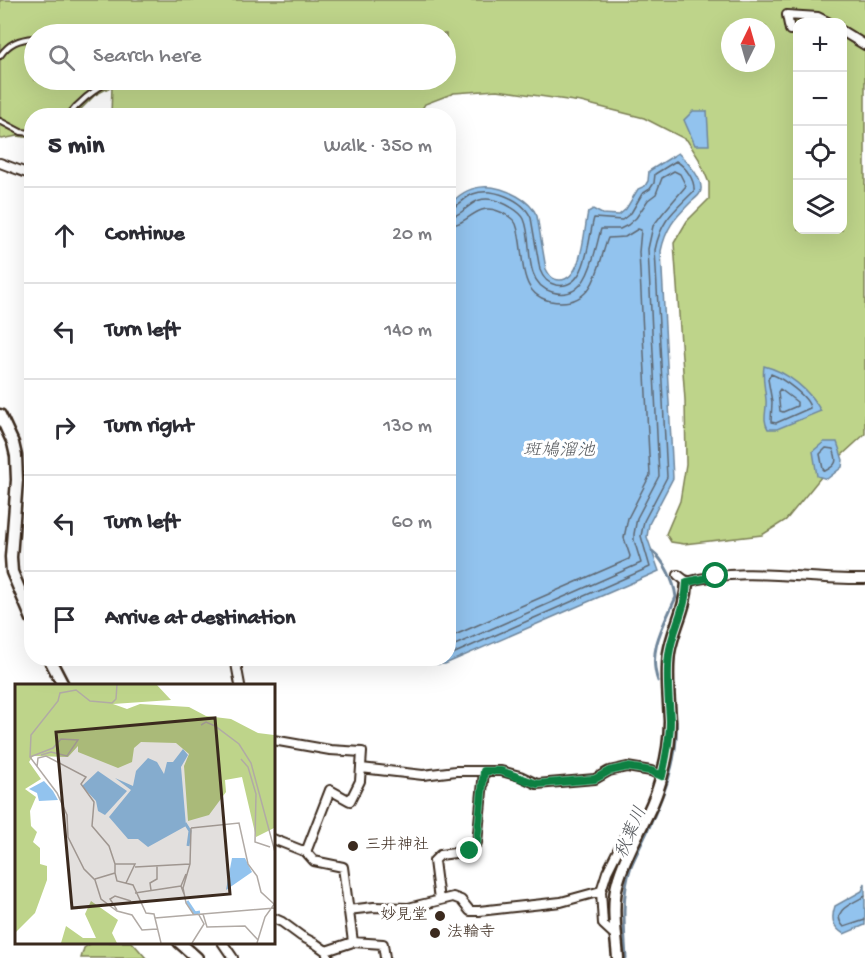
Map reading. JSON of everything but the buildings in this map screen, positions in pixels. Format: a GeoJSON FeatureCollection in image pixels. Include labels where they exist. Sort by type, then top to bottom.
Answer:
{"type":"FeatureCollection","features":[{"type":"Feature","properties":{"kind":"street"},"geometry":{"type":"LineString","coordinates":[[790,30],[788,15],[820,18]]}},
{"type":"Feature","properties":{"kind":"street"},"geometry":{"type":"LineString","coordinates":[[847,34],[865,45]]}},
{"type":"Feature","properties":{"kind":"street"},"geometry":{"type":"LineString","coordinates":[[0,163],[24,172]]}},
{"type":"Feature","properties":{"kind":"street"},"geometry":{"type":"LineString","coordinates":[[0,415],[14,443],[16,456],[17,480],[11,557],[12,572],[24,600]]}},
{"type":"Feature","properties":{"kind":"street"},"geometry":{"type":"LineString","coordinates":[[678,575],[687,582]]}},
{"type":"Feature","properties":{"kind":"street"},"geometry":{"type":"LineString","coordinates":[[687,582],[730,575],[865,579]]}},
{"type":"Feature","properties":{"kind":"street"},"geometry":{"type":"LineString","coordinates":[[618,958],[615,902],[618,882],[627,857],[652,806],[662,776],[670,723],[669,653],[683,609],[687,582]]}},
{"type":"Feature","properties":{"kind":"street"},"geometry":{"type":"LineString","coordinates":[[53,666],[62,684]]}},
{"type":"Feature","properties":{"kind":"street"},"geometry":{"type":"LineString","coordinates":[[236,666],[240,684]]}},
{"type":"Feature","properties":{"kind":"street"},"geometry":{"type":"LineString","coordinates":[[274,740],[330,750],[362,752],[360,781],[350,801],[330,790],[306,852]]}},
{"type":"Feature","properties":{"kind":"street"},"geometry":{"type":"LineString","coordinates":[[361,768],[423,775],[456,771],[501,771],[537,784],[595,779],[609,771],[627,767],[651,771],[662,776]]}},
{"type":"Feature","properties":{"kind":"street"},"geometry":{"type":"LineString","coordinates":[[439,900],[434,861],[440,855],[470,851],[477,843],[484,771]]}},
{"type":"Feature","properties":{"kind":"street"},"geometry":{"type":"LineString","coordinates":[[616,936],[603,924],[601,891],[611,862],[625,836],[634,832],[639,833]]}},
{"type":"Feature","properties":{"kind":"street"},"geometry":{"type":"LineString","coordinates":[[274,839],[306,852],[314,861],[343,867],[353,942]]}},
{"type":"Feature","properties":{"kind":"street"},"geometry":{"type":"LineString","coordinates":[[348,910],[374,907],[408,908],[453,897],[461,900],[471,911],[479,911],[561,902],[601,891]]}},
{"type":"Feature","properties":{"kind":"street"},"geometry":{"type":"LineString","coordinates":[[274,918],[327,954],[353,942],[383,944],[385,958]]}},
{"type":"Feature","properties":{"kind":"street"},"geometry":{"type":"LineString","coordinates":[[180,943],[197,958]]}},
{"type":"Feature","properties":{"kind":"street"},"geometry":{"type":"LineString","coordinates":[[223,943],[233,958]]}},
{"type":"Feature","properties":{"kind":"lane"},"geometry":{"type":"LineString","coordinates":[[0,56],[14,42],[24,40]]}},
{"type":"Feature","properties":{"kind":"lane"},"geometry":{"type":"LineString","coordinates":[[75,108],[94,90]]}},
{"type":"Feature","properties":{"kind":"lane"},"geometry":{"type":"LineString","coordinates":[[0,121],[11,128],[24,131]]}},
{"type":"Feature","properties":{"kind":"green space"},"geometry":{"type":"Polygon","coordinates":[[[0,0],[865,0],[865,434],[830,466],[786,520],[762,535],[684,544],[671,542],[666,534],[680,501],[686,464],[685,400],[674,243],[687,221],[709,199],[709,183],[699,159],[687,140],[644,118],[581,102],[497,90],[454,93],[425,104],[422,108],[111,108],[112,90],[456,90],[456,24],[24,24],[24,90],[104,90],[95,95],[82,108],[24,108],[24,137],[0,138],[0,0]]]}},
{"type":"Feature","properties":{"kind":"green space"},"geometry":{"type":"Polygon","coordinates":[[[92,943],[133,943],[146,958],[81,958],[84,948],[92,943]]]}},
{"type":"Feature","properties":{"kind":"water"},"geometry":{"type":"Polygon","coordinates":[[[693,111],[707,111],[709,145],[695,145],[684,120],[693,111]]]}},
{"type":"Feature","properties":{"kind":"water","name":"斑鳩溜池"},"geometry":{"type":"Polygon","coordinates":[[[678,153],[698,177],[701,188],[700,193],[671,224],[661,251],[673,478],[649,524],[647,537],[659,571],[456,659],[456,198],[472,189],[489,187],[508,191],[523,200],[537,216],[546,269],[551,277],[560,280],[568,278],[578,263],[588,212],[593,209],[602,214],[619,215],[626,209],[638,189],[645,186],[649,171],[678,153]]]}},
{"type":"Feature","properties":{"kind":"water"},"geometry":{"type":"Polygon","coordinates":[[[764,366],[797,383],[821,411],[777,429],[768,429],[765,418],[764,366]]]}},
{"type":"Feature","properties":{"kind":"water"},"geometry":{"type":"Polygon","coordinates":[[[824,442],[837,442],[843,460],[842,467],[827,479],[817,476],[813,451],[824,442]]]}},
{"type":"Feature","properties":{"kind":"water"},"geometry":{"type":"Polygon","coordinates":[[[865,883],[865,925],[844,934],[834,922],[835,906],[862,891],[865,883]]]}},
{"type":"Feature","properties":{"kind":"waterway","name":"秋葉川"},"geometry":{"type":"LineString","coordinates":[[652,551],[668,571],[676,597],[658,638],[654,659],[658,681]]}},
{"type":"Feature","properties":{"kind":"waterway","name":"秋葉川"},"geometry":{"type":"LineString","coordinates":[[626,958],[624,911],[628,877],[669,777],[675,749],[676,720]]}},
{"type":"Feature","properties":{"kind":"place","name":"三井神社"},"geometry":{"type":"Point","coordinates":[353,846]}},
{"type":"Feature","properties":{"kind":"place","name":"妙見堂"},"geometry":{"type":"Point","coordinates":[440,916]}},
{"type":"Feature","properties":{"kind":"place","name":"法輪寺"},"geometry":{"type":"Point","coordinates":[435,933]}},
{"type":"Feature","properties":{"kind":"route"},"geometry":{"type":"LineString","coordinates":[[470,851],[477,843],[484,771],[501,771],[537,784],[595,779],[609,771],[627,767],[651,771],[662,776],[670,723],[669,653],[683,609],[687,582],[716,576]]}}]}
